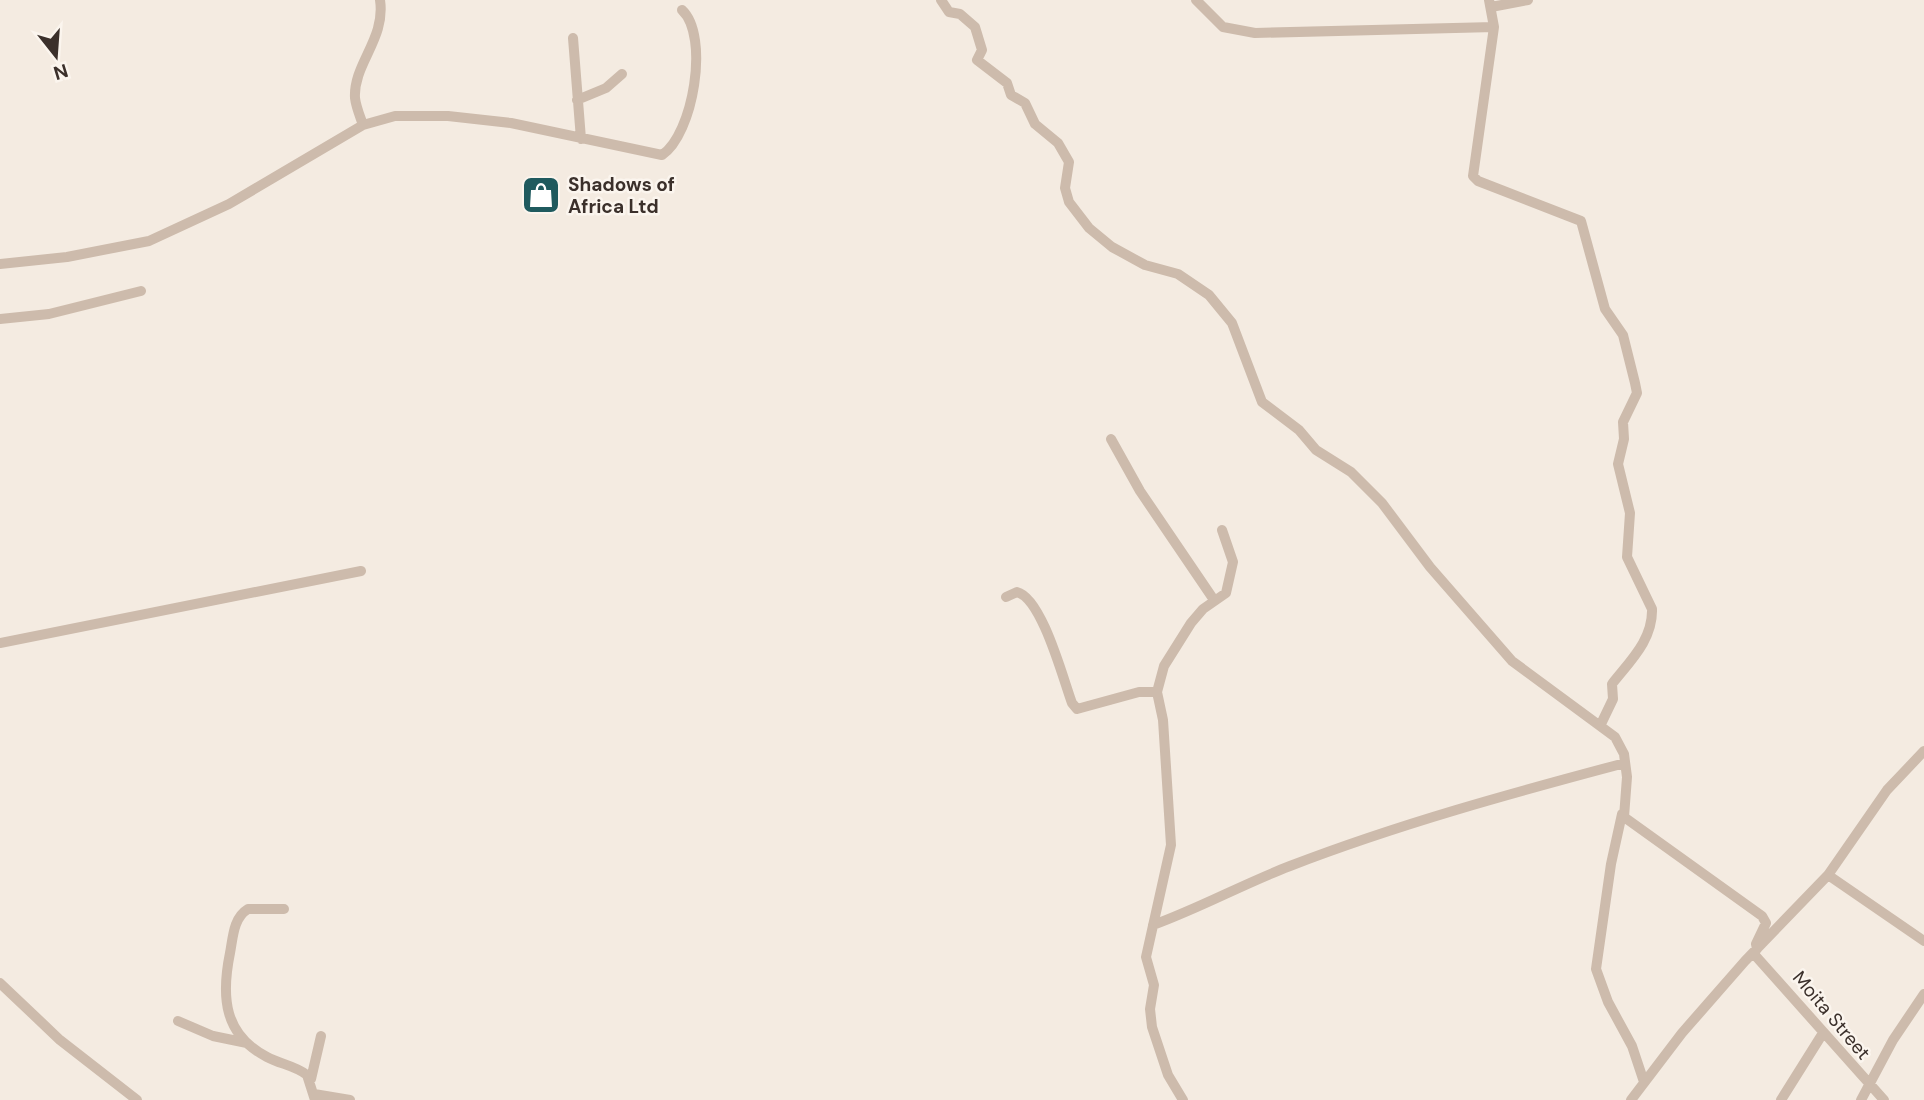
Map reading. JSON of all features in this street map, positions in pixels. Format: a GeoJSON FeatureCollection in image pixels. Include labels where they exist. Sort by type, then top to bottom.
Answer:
{"type":"FeatureCollection","features":[{"type":"Feature","properties":{"kind":"street"},"geometry":{"type":"LineString","coordinates":[[363,125],[355,98],[356,87],[379,29],[380,0]]}},
{"type":"Feature","properties":{"kind":"street"},"geometry":{"type":"LineString","coordinates":[[941,0],[949,12],[960,15],[975,27],[982,50],[977,60],[1007,83],[1011,95],[1023,101],[1035,124],[1056,140],[1066,154],[1069,178],[1065,188],[1069,202],[1090,228],[1112,247],[1145,265],[1178,274],[1209,295],[1234,328],[1262,402],[1299,430],[1316,450],[1351,472],[1375,496],[1430,567],[1512,661],[1601,724],[1621,746],[1628,777],[1611,864],[1596,969],[1608,1002],[1632,1046],[1644,1082]]}},
{"type":"Feature","properties":{"kind":"street"},"geometry":{"type":"LineString","coordinates":[[1196,0],[1223,27],[1255,33],[1351,33],[1494,27]]}},
{"type":"Feature","properties":{"kind":"street"},"geometry":{"type":"LineString","coordinates":[[1528,0],[1490,4],[1494,27],[1473,176],[1478,181],[1581,221],[1605,309],[1623,335],[1629,351],[1637,393],[1623,422],[1624,439],[1618,464],[1630,513],[1627,557],[1652,609],[1652,618],[1646,640],[1612,684],[1613,699],[1601,724]]}},
{"type":"Feature","properties":{"kind":"street"},"geometry":{"type":"LineString","coordinates":[[0,264],[67,257],[149,241],[229,204],[363,125],[395,116],[448,116],[511,123],[658,156],[667,152],[685,117],[697,67],[695,27],[682,10]]}},
{"type":"Feature","properties":{"kind":"street"},"geometry":{"type":"LineString","coordinates":[[573,38],[581,139]]}},
{"type":"Feature","properties":{"kind":"street"},"geometry":{"type":"LineString","coordinates":[[578,100],[606,88],[622,74]]}},
{"type":"Feature","properties":{"kind":"street"},"geometry":{"type":"LineString","coordinates":[[0,318],[49,314],[141,291]]}},
{"type":"Feature","properties":{"kind":"street"},"geometry":{"type":"LineString","coordinates":[[1111,439],[1140,491],[1214,600]]}},
{"type":"Feature","properties":{"kind":"street"},"geometry":{"type":"LineString","coordinates":[[1183,1100],[1168,1076],[1152,1027],[1150,1009],[1153,979],[1145,954],[1171,845],[1163,720],[1157,692],[1164,666],[1197,616],[1226,593],[1233,562],[1222,530]]}},
{"type":"Feature","properties":{"kind":"street"},"geometry":{"type":"LineString","coordinates":[[0,643],[361,570]]}},
{"type":"Feature","properties":{"kind":"street"},"geometry":{"type":"LineString","coordinates":[[1006,597],[1017,592],[1024,594],[1041,619],[1070,699],[1077,709],[1139,692],[1157,692]]}},
{"type":"Feature","properties":{"kind":"street"},"geometry":{"type":"LineString","coordinates":[[1631,1100],[1682,1034],[1755,951],[1828,876],[1887,790],[1924,751]]}},
{"type":"Feature","properties":{"kind":"street"},"geometry":{"type":"LineString","coordinates":[[1153,925],[1196,910],[1290,866],[1406,825],[1625,763]]}},
{"type":"Feature","properties":{"kind":"street"},"geometry":{"type":"LineString","coordinates":[[1622,814],[1762,916],[1766,923],[1755,951]]}},
{"type":"Feature","properties":{"kind":"street"},"geometry":{"type":"LineString","coordinates":[[1828,876],[1924,941]]}},
{"type":"Feature","properties":{"kind":"street"},"geometry":{"type":"LineString","coordinates":[[284,909],[248,909],[235,927],[228,962],[225,1004],[229,1018],[248,1043],[265,1056],[302,1071],[311,1079]]}},
{"type":"Feature","properties":{"kind":"street","name":"Moita Street"},"geometry":{"type":"LineString","coordinates":[[1755,951],[1823,1033],[1884,1100]]}},
{"type":"Feature","properties":{"kind":"street"},"geometry":{"type":"LineString","coordinates":[[0,983],[60,1040],[137,1100]]}},
{"type":"Feature","properties":{"kind":"street"},"geometry":{"type":"LineString","coordinates":[[1861,1100],[1893,1040],[1924,994]]}},
{"type":"Feature","properties":{"kind":"street"},"geometry":{"type":"LineString","coordinates":[[178,1021],[214,1036],[248,1043]]}},
{"type":"Feature","properties":{"kind":"street"},"geometry":{"type":"LineString","coordinates":[[1785,1098],[1823,1033]]}},
{"type":"Feature","properties":{"kind":"street"},"geometry":{"type":"LineString","coordinates":[[321,1035],[311,1079],[315,1097],[350,1100]]}},
{"type":"Feature","properties":{"kind":"place","name":"Shadows of Africa Ltd"},"geometry":{"type":"Point","coordinates":[541,195]}}]}
